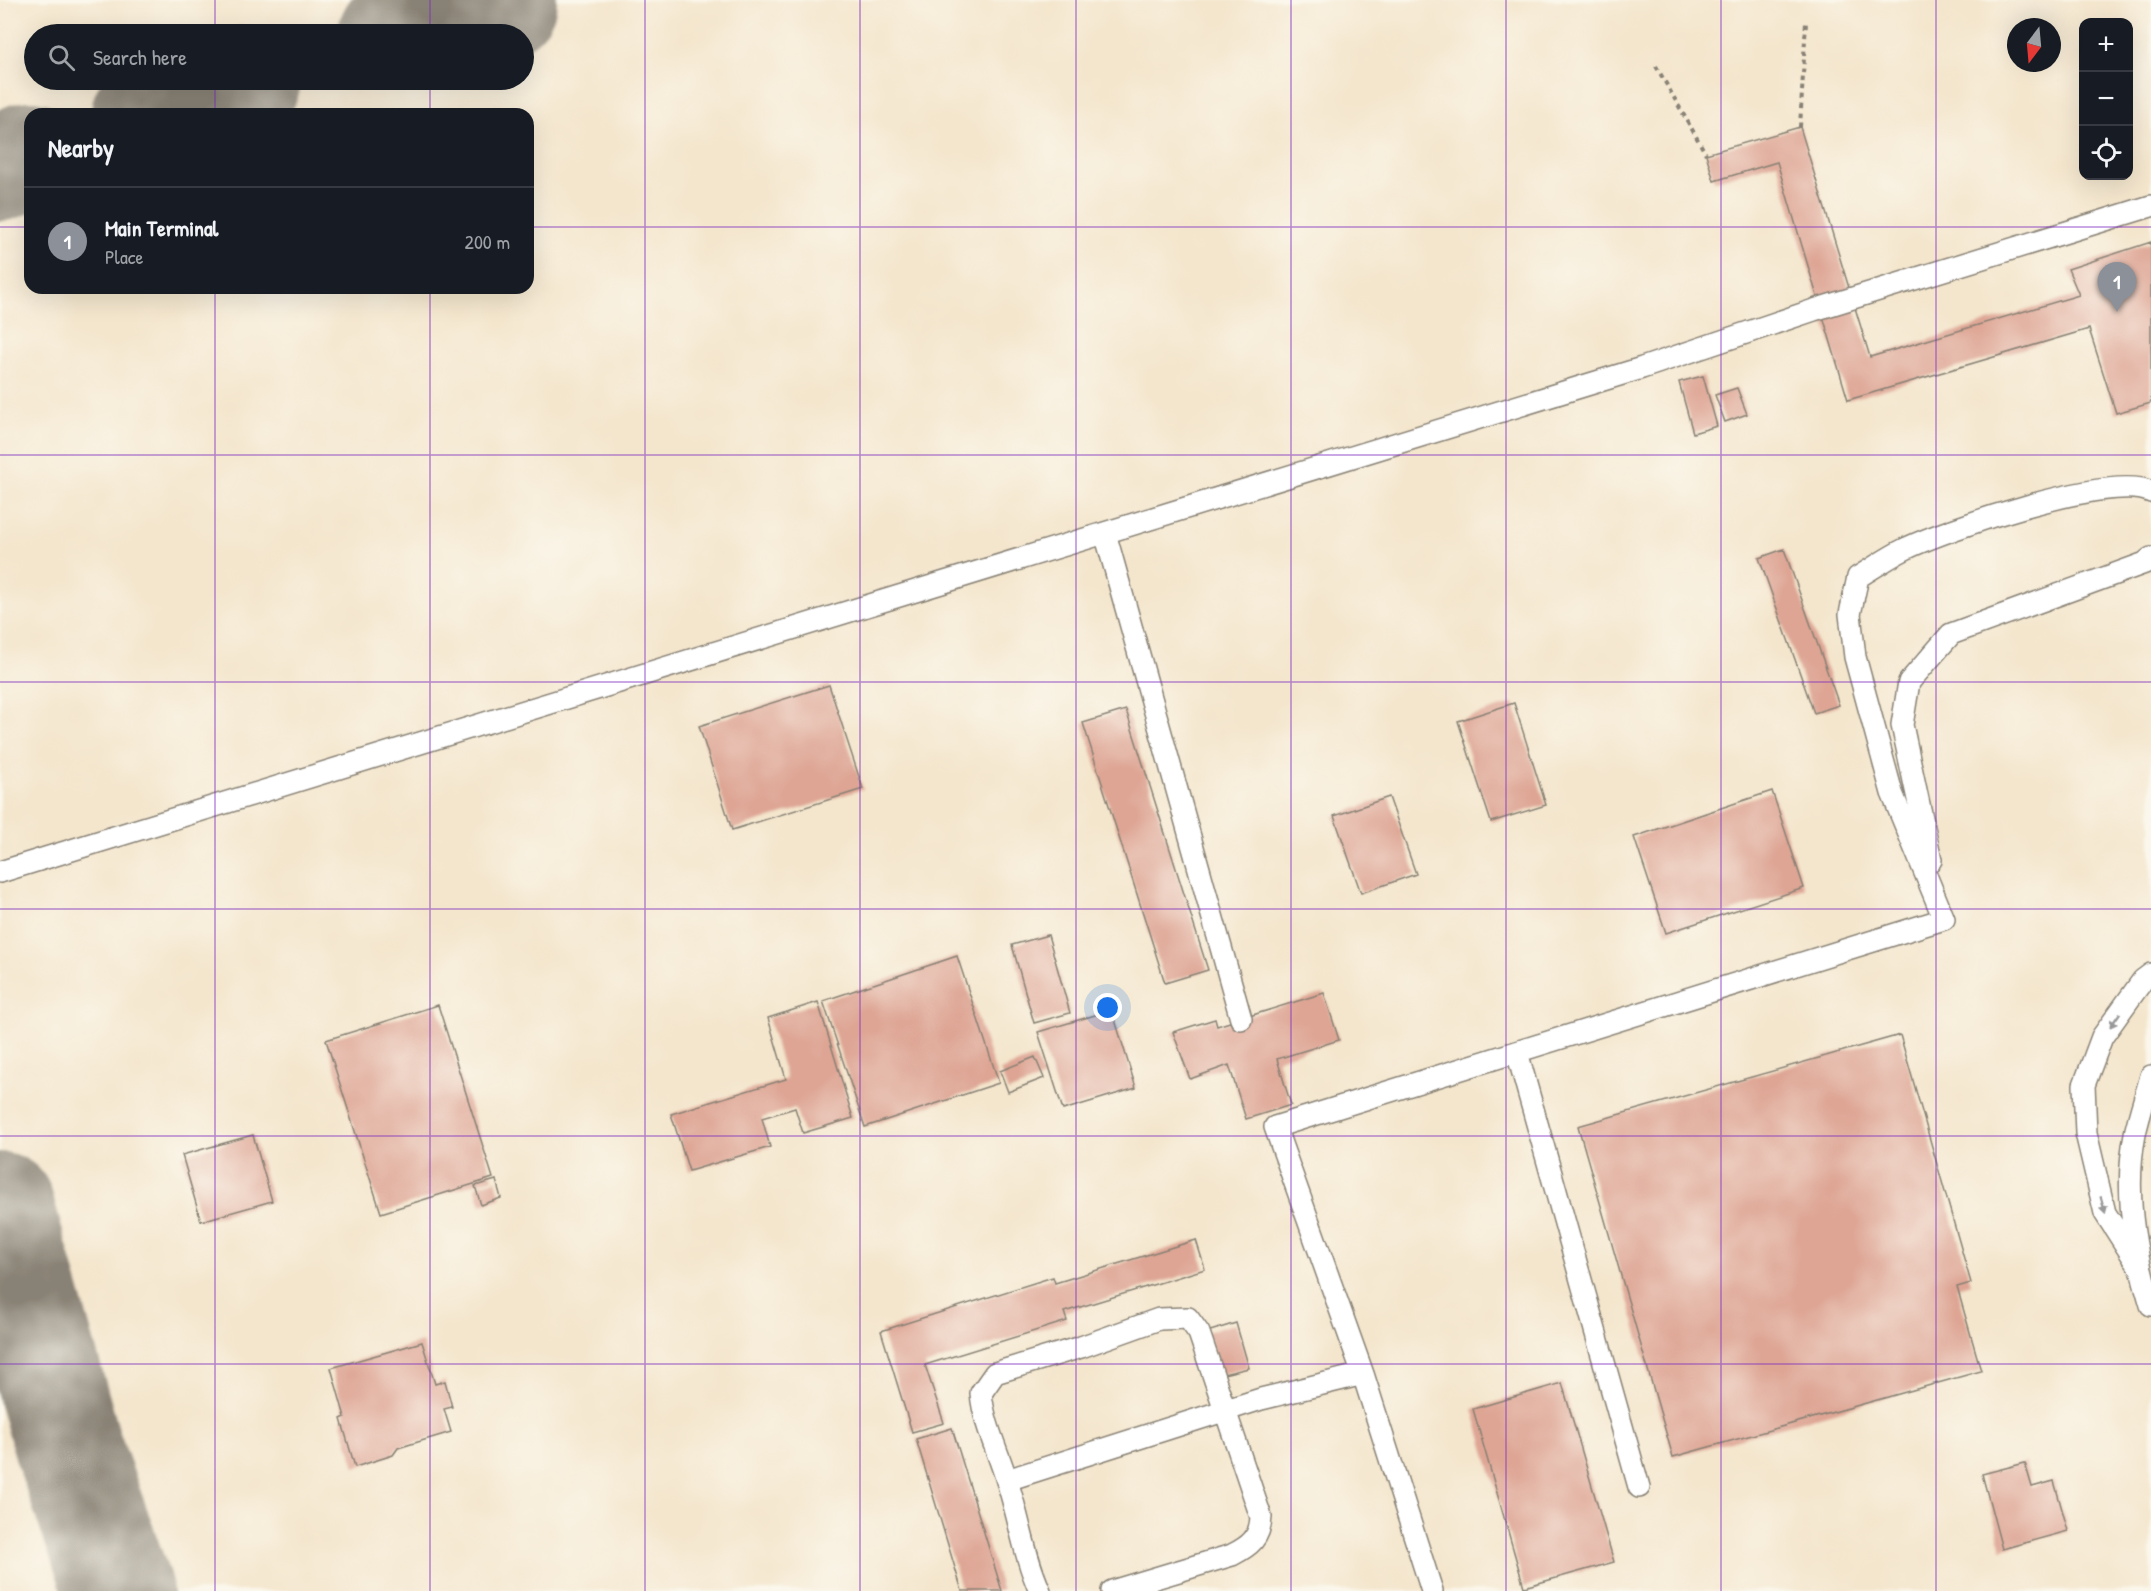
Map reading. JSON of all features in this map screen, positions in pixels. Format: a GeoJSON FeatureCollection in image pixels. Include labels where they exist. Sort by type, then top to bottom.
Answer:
{"type":"FeatureCollection","features":[{"type":"Feature","properties":{"kind":"lane"},"geometry":{"type":"LineString","coordinates":[[0,872],[1631,372],[1814,310],[2151,206]]}},
{"type":"Feature","properties":{"kind":"lane"},"geometry":{"type":"LineString","coordinates":[[1944,919],[1892,793],[1855,657],[1850,614],[1857,577],[1906,549],[2012,510],[2092,489],[2151,492]]}},
{"type":"Feature","properties":{"kind":"lane"},"geometry":{"type":"LineString","coordinates":[[1105,533],[1241,1018]]}},
{"type":"Feature","properties":{"kind":"lane"},"geometry":{"type":"LineString","coordinates":[[1944,919],[1902,725],[1908,682],[1951,634],[2145,563],[2151,558]]}},
{"type":"Feature","properties":{"kind":"lane"},"geometry":{"type":"LineString","coordinates":[[1432,1591],[1363,1374],[1272,1120],[1517,1052],[1944,919]]}},
{"type":"Feature","properties":{"kind":"lane"},"geometry":{"type":"LineString","coordinates":[[2139,1266],[2105,1213],[2085,1133],[2084,1085],[2102,1037],[2143,980],[2151,974]]}},
{"type":"Feature","properties":{"kind":"lane"},"geometry":{"type":"LineString","coordinates":[[1517,1052],[1639,1487]]}},
{"type":"Feature","properties":{"kind":"lane"},"geometry":{"type":"LineString","coordinates":[[2151,1076],[2135,1136],[2131,1203],[2139,1266],[2151,1305]]}},
{"type":"Feature","properties":{"kind":"lane"},"geometry":{"type":"LineString","coordinates":[[1040,1591],[1033,1575],[1007,1480],[983,1416],[981,1393],[995,1373],[1081,1347],[1159,1318],[1188,1318],[1199,1333],[1226,1411],[1261,1517],[1260,1531],[1250,1546],[1232,1555],[1112,1591]]}},
{"type":"Feature","properties":{"kind":"lane"},"geometry":{"type":"LineString","coordinates":[[1007,1480],[1226,1411],[1363,1374]]}},
{"type":"Feature","properties":{"kind":"path"},"geometry":{"type":"LineString","coordinates":[[1800,127],[1806,22]]}},
{"type":"Feature","properties":{"kind":"path"},"geometry":{"type":"LineString","coordinates":[[1656,66],[1706,154]]}},
{"type":"Feature","properties":{"kind":"building"},"geometry":{"type":"Polygon","coordinates":[[[1800,127],[1870,357],[2079,295],[2068,269],[2151,242],[2151,403],[2116,413],[2089,329],[1848,400],[1777,162],[1714,181],[1706,154],[1800,127]]]}},
{"type":"Feature","properties":{"kind":"building"},"geometry":{"type":"Polygon","coordinates":[[[1703,376],[1717,426],[1693,433],[1679,382],[1703,376]]]}},
{"type":"Feature","properties":{"kind":"building"},"geometry":{"type":"Polygon","coordinates":[[[1737,388],[1747,414],[1725,422],[1715,395],[1737,388]]]}},
{"type":"Feature","properties":{"kind":"building"},"geometry":{"type":"Polygon","coordinates":[[[1784,549],[1839,705],[1814,713],[1759,558],[1784,549]]]}},
{"type":"Feature","properties":{"kind":"building"},"geometry":{"type":"Polygon","coordinates":[[[829,685],[863,789],[732,830],[699,726],[829,685]]]}},
{"type":"Feature","properties":{"kind":"building"},"geometry":{"type":"Polygon","coordinates":[[[1514,703],[1546,805],[1491,822],[1458,721],[1514,703]]]}},
{"type":"Feature","properties":{"kind":"building"},"geometry":{"type":"Polygon","coordinates":[[[1126,710],[1208,970],[1165,983],[1083,723],[1126,710]]]}},
{"type":"Feature","properties":{"kind":"building"},"geometry":{"type":"Polygon","coordinates":[[[1772,791],[1804,888],[1666,933],[1634,837],[1772,791]]]}},
{"type":"Feature","properties":{"kind":"building"},"geometry":{"type":"Polygon","coordinates":[[[1389,797],[1416,874],[1361,893],[1334,816],[1389,797]]]}},
{"type":"Feature","properties":{"kind":"building"},"geometry":{"type":"Polygon","coordinates":[[[1048,935],[1070,1013],[1034,1023],[1012,945],[1048,935]]]}},
{"type":"Feature","properties":{"kind":"building"},"geometry":{"type":"Polygon","coordinates":[[[957,956],[999,1083],[865,1127],[823,1001],[957,956]]]}},
{"type":"Feature","properties":{"kind":"building"},"geometry":{"type":"Polygon","coordinates":[[[1324,993],[1339,1040],[1277,1059],[1291,1105],[1246,1119],[1229,1065],[1190,1079],[1173,1032],[1215,1019],[1217,1026],[1324,993]]]}},
{"type":"Feature","properties":{"kind":"building"},"geometry":{"type":"Polygon","coordinates":[[[818,1002],[853,1118],[803,1133],[795,1108],[762,1118],[770,1147],[689,1171],[671,1114],[786,1079],[768,1018],[818,1002]]]}},
{"type":"Feature","properties":{"kind":"building"},"geometry":{"type":"Polygon","coordinates":[[[438,1005],[493,1178],[381,1213],[326,1040],[438,1005]]]}},
{"type":"Feature","properties":{"kind":"building"},"geometry":{"type":"Polygon","coordinates":[[[1112,1010],[1136,1088],[1063,1110],[1038,1032],[1112,1010]]]}},
{"type":"Feature","properties":{"kind":"building"},"geometry":{"type":"Polygon","coordinates":[[[1900,1035],[1971,1283],[1957,1287],[1981,1371],[1673,1457],[1578,1126],[1900,1035]]]}},
{"type":"Feature","properties":{"kind":"building"},"geometry":{"type":"Polygon","coordinates":[[[1035,1057],[1044,1078],[1008,1092],[1000,1071],[1035,1057]]]}},
{"type":"Feature","properties":{"kind":"building"},"geometry":{"type":"Polygon","coordinates":[[[253,1135],[272,1201],[201,1221],[182,1155],[253,1135]]]}},
{"type":"Feature","properties":{"kind":"building"},"geometry":{"type":"Polygon","coordinates":[[[496,1180],[501,1198],[481,1205],[475,1186],[496,1180]]]}},
{"type":"Feature","properties":{"kind":"building"},"geometry":{"type":"Polygon","coordinates":[[[1196,1240],[1205,1269],[1064,1312],[1067,1321],[925,1365],[944,1423],[912,1432],[881,1331],[1053,1277],[1055,1283],[1196,1240]]]}},
{"type":"Feature","properties":{"kind":"building"},"geometry":{"type":"Polygon","coordinates":[[[1236,1323],[1249,1368],[1219,1375],[1207,1332],[1236,1323]]]}},
{"type":"Feature","properties":{"kind":"building"},"geometry":{"type":"Polygon","coordinates":[[[422,1342],[435,1384],[445,1381],[452,1407],[444,1409],[451,1432],[398,1448],[393,1455],[355,1467],[341,1419],[345,1417],[331,1368],[422,1342]]]}},
{"type":"Feature","properties":{"kind":"building"},"geometry":{"type":"Polygon","coordinates":[[[1562,1383],[1614,1562],[1524,1587],[1473,1409],[1562,1383]]]}},
{"type":"Feature","properties":{"kind":"building"},"geometry":{"type":"Polygon","coordinates":[[[952,1428],[1002,1591],[962,1591],[916,1439],[952,1428]]]}},
{"type":"Feature","properties":{"kind":"building"},"geometry":{"type":"Polygon","coordinates":[[[2025,1463],[2032,1487],[2054,1481],[2068,1531],[2002,1549],[1982,1474],[2025,1463]]]}},
{"type":"Feature","properties":{"kind":"taxiway"},"geometry":{"type":"LineString","coordinates":[[425,24],[503,0]]}},
{"type":"Feature","properties":{"kind":"taxiway"},"geometry":{"type":"LineString","coordinates":[[163,108],[217,90]]}},
{"type":"Feature","properties":{"kind":"taxiway"},"geometry":{"type":"LineString","coordinates":[[0,167],[24,157]]}},
{"type":"Feature","properties":{"kind":"taxiway"},"geometry":{"type":"LineString","coordinates":[[0,1206],[68,1447],[119,1591]]}},
{"type":"Feature","properties":{"kind":"place","name":"Main Terminal"},"geometry":{"type":"Point","coordinates":[2117,312]}}]}
